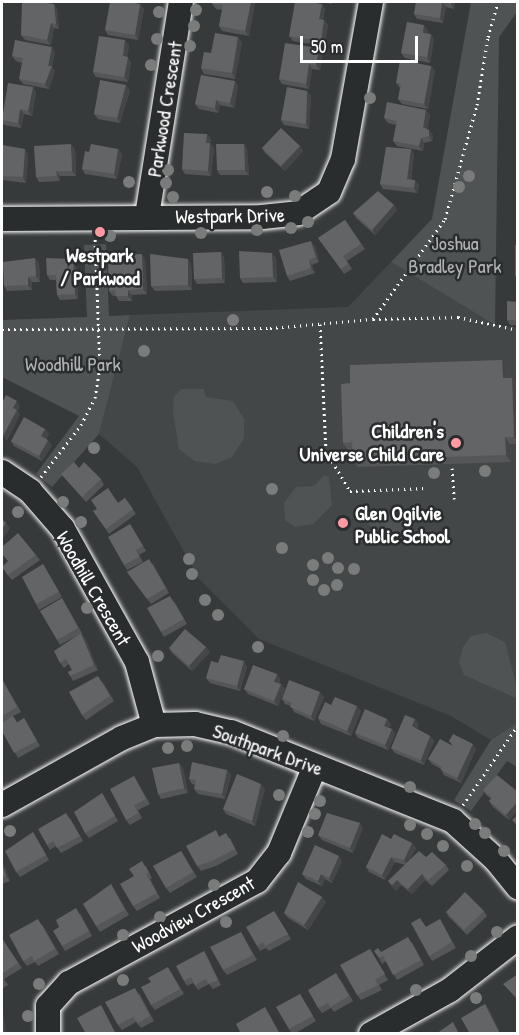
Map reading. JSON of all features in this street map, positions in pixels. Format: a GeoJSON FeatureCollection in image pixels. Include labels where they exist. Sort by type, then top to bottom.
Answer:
{"type":"FeatureCollection","features":[{"type":"Feature","properties":{"kind":"street","name":"Parkwood Crescent"},"geometry":{"type":"LineString","coordinates":[[147,216],[181,2]]}},
{"type":"Feature","properties":{"kind":"street","name":"Westpark Drive"},"geometry":{"type":"LineString","coordinates":[[2,219],[147,216],[262,217],[298,213],[329,192],[344,159],[371,2]]}},
{"type":"Feature","properties":{"kind":"street","name":"Woodhill Crescent"},"geometry":{"type":"LineString","coordinates":[[2,472],[30,491],[63,529],[137,662],[154,725]]}},
{"type":"Feature","properties":{"kind":"street","name":"Southpark Drive"},"geometry":{"type":"LineString","coordinates":[[2,804],[122,738],[154,725],[195,724],[231,732],[453,821],[496,860],[518,887]]}},
{"type":"Feature","properties":{"kind":"street","name":"Woodview Crescent"},"geometry":{"type":"LineString","coordinates":[[48,1034],[48,1006],[69,983],[257,881],[279,853],[315,766]]}},
{"type":"Feature","properties":{"kind":"street"},"geometry":{"type":"LineString","coordinates":[[371,1034],[450,990],[518,937]]}},
{"type":"Feature","properties":{"kind":"path"},"geometry":{"type":"LineString","coordinates":[[373,319],[445,219],[477,105],[488,37],[498,2]]}},
{"type":"Feature","properties":{"kind":"path"},"geometry":{"type":"LineString","coordinates":[[30,491],[81,425],[95,398],[99,328],[94,217]]}},
{"type":"Feature","properties":{"kind":"path"},"geometry":{"type":"LineString","coordinates":[[2,329],[270,328],[373,319],[458,317],[518,330]]}},
{"type":"Feature","properties":{"kind":"path"},"geometry":{"type":"LineString","coordinates":[[320,324],[326,452],[350,491],[425,488]]}},
{"type":"Feature","properties":{"kind":"path"},"geometry":{"type":"LineString","coordinates":[[452,468],[454,499]]}},
{"type":"Feature","properties":{"kind":"path"},"geometry":{"type":"LineString","coordinates":[[453,821],[518,725]]}},
{"type":"Feature","properties":{"kind":"shaded area","name":"Glen Ogilvie Public School"},"geometry":{"type":"Polygon","coordinates":[[[391,262],[495,325],[517,328],[517,723],[491,740],[451,716],[259,639],[199,579],[137,467],[99,434],[130,315],[348,307],[391,262]]]}},
{"type":"Feature","properties":{"kind":"green space","name":"Joshua Bradley Park"},"geometry":{"type":"Polygon","coordinates":[[[471,2],[517,2],[517,12],[499,37],[495,325],[391,262],[432,219],[471,2]]]}},
{"type":"Feature","properties":{"kind":"green space","name":"Woodhill Park"},"geometry":{"type":"Polygon","coordinates":[[[106,244],[109,316],[130,315],[99,434],[52,487],[36,474],[79,416],[2,377],[2,320],[87,317],[84,245],[106,244]]]}},
{"type":"Feature","properties":{"kind":"green space"},"geometry":{"type":"Polygon","coordinates":[[[181,389],[204,389],[206,397],[233,401],[244,419],[244,438],[232,457],[215,464],[195,461],[179,449],[173,412],[174,397],[181,389]]]}},
{"type":"Feature","properties":{"kind":"green space"},"geometry":{"type":"Polygon","coordinates":[[[324,475],[329,477],[332,505],[313,524],[295,527],[285,520],[284,503],[296,487],[314,486],[324,475]]]}},
{"type":"Feature","properties":{"kind":"green space"},"geometry":{"type":"Polygon","coordinates":[[[400,511],[409,517],[409,529],[401,534],[375,533],[365,518],[369,513],[400,511]]]}},
{"type":"Feature","properties":{"kind":"green space"},"geometry":{"type":"Polygon","coordinates":[[[486,633],[505,642],[517,688],[516,698],[464,675],[459,662],[463,647],[471,636],[486,633]]]}},
{"type":"Feature","properties":{"kind":"green space"},"geometry":{"type":"Polygon","coordinates":[[[517,723],[517,767],[507,761],[471,811],[454,800],[491,740],[517,723]]]}},
{"type":"Feature","properties":{"kind":"building"},"geometry":{"type":"Polygon","coordinates":[[[22,2],[54,4],[56,24],[51,23],[47,40],[21,35],[22,2]]]}},
{"type":"Feature","properties":{"kind":"building"},"geometry":{"type":"Polygon","coordinates":[[[110,2],[140,4],[135,35],[105,30],[110,2]]]}},
{"type":"Feature","properties":{"kind":"building"},"geometry":{"type":"Polygon","coordinates":[[[213,2],[251,2],[245,31],[219,26],[223,5],[212,4],[213,2]]]}},
{"type":"Feature","properties":{"kind":"building"},"geometry":{"type":"Polygon","coordinates":[[[295,2],[322,4],[319,19],[324,20],[321,41],[289,36],[295,2]]]}},
{"type":"Feature","properties":{"kind":"building"},"geometry":{"type":"Polygon","coordinates":[[[416,2],[442,2],[440,18],[414,14],[416,2]]]}},
{"type":"Feature","properties":{"kind":"building"},"geometry":{"type":"Polygon","coordinates":[[[407,22],[424,25],[423,33],[431,34],[427,57],[401,53],[407,22]]]}},
{"type":"Feature","properties":{"kind":"building"},"geometry":{"type":"Polygon","coordinates":[[[215,33],[238,37],[232,73],[201,68],[204,52],[211,53],[215,33]]]}},
{"type":"Feature","properties":{"kind":"building"},"geometry":{"type":"Polygon","coordinates":[[[99,36],[125,40],[123,56],[128,57],[124,77],[93,72],[99,36]]]}},
{"type":"Feature","properties":{"kind":"building"},"geometry":{"type":"Polygon","coordinates":[[[15,40],[52,47],[48,66],[52,66],[45,84],[19,79],[23,58],[12,56],[15,40]]]}},
{"type":"Feature","properties":{"kind":"building"},"geometry":{"type":"Polygon","coordinates":[[[285,43],[319,48],[316,65],[309,64],[306,84],[279,79],[285,43]]]}},
{"type":"Feature","properties":{"kind":"building"},"geometry":{"type":"Polygon","coordinates":[[[400,60],[431,66],[424,104],[398,99],[401,84],[396,83],[400,60]]]}},
{"type":"Feature","properties":{"kind":"building"},"geometry":{"type":"Polygon","coordinates":[[[201,75],[235,81],[230,103],[216,100],[215,108],[195,104],[201,75]]]}},
{"type":"Feature","properties":{"kind":"building"},"geometry":{"type":"Polygon","coordinates":[[[100,80],[126,85],[117,118],[94,114],[100,80]]]}},
{"type":"Feature","properties":{"kind":"building"},"geometry":{"type":"Polygon","coordinates":[[[8,83],[33,87],[28,111],[20,109],[18,123],[2,120],[8,83]]]}},
{"type":"Feature","properties":{"kind":"building"},"geometry":{"type":"Polygon","coordinates":[[[287,87],[307,91],[306,124],[281,120],[287,87]]]}},
{"type":"Feature","properties":{"kind":"building"},"geometry":{"type":"Polygon","coordinates":[[[387,102],[426,110],[423,127],[429,130],[429,136],[421,138],[419,146],[393,141],[397,121],[384,118],[387,102]]]}},
{"type":"Feature","properties":{"kind":"building"},"geometry":{"type":"Polygon","coordinates":[[[281,128],[300,146],[281,166],[262,148],[281,128]]]}},
{"type":"Feature","properties":{"kind":"building"},"geometry":{"type":"Polygon","coordinates":[[[184,133],[207,134],[206,143],[210,143],[208,171],[182,169],[184,133]]]}},
{"type":"Feature","properties":{"kind":"building"},"geometry":{"type":"Polygon","coordinates":[[[71,144],[72,171],[56,171],[57,176],[36,177],[34,146],[71,144]]]}},
{"type":"Feature","properties":{"kind":"building"},"geometry":{"type":"Polygon","coordinates":[[[91,144],[118,149],[114,174],[82,169],[85,151],[89,152],[91,144]]]}},
{"type":"Feature","properties":{"kind":"building"},"geometry":{"type":"Polygon","coordinates":[[[216,144],[244,144],[245,170],[217,170],[216,144]]]}},
{"type":"Feature","properties":{"kind":"building"},"geometry":{"type":"Polygon","coordinates":[[[2,145],[25,149],[23,177],[2,176],[2,145]]]}},
{"type":"Feature","properties":{"kind":"building"},"geometry":{"type":"Polygon","coordinates":[[[386,147],[411,149],[407,179],[415,180],[414,188],[380,184],[386,147]]]}},
{"type":"Feature","properties":{"kind":"building"},"geometry":{"type":"Polygon","coordinates":[[[518,157],[518,195],[517,195],[518,157]]]}},
{"type":"Feature","properties":{"kind":"building"},"geometry":{"type":"Polygon","coordinates":[[[378,191],[394,205],[372,230],[353,213],[378,191]]]}},
{"type":"Feature","properties":{"kind":"building"},"geometry":{"type":"Polygon","coordinates":[[[345,220],[361,244],[343,256],[348,264],[341,269],[318,238],[345,220]]]}},
{"type":"Feature","properties":{"kind":"building"},"geometry":{"type":"Polygon","coordinates":[[[311,241],[316,257],[309,260],[311,268],[287,276],[279,250],[311,241]]]}},
{"type":"Feature","properties":{"kind":"building"},"geometry":{"type":"Polygon","coordinates":[[[515,245],[518,245],[518,276],[515,276],[515,245]]]}},
{"type":"Feature","properties":{"kind":"building"},"geometry":{"type":"Polygon","coordinates":[[[239,251],[272,253],[273,277],[240,278],[239,251]]]}},
{"type":"Feature","properties":{"kind":"building"},"geometry":{"type":"Polygon","coordinates":[[[221,252],[222,278],[194,279],[193,253],[221,252]]]}},
{"type":"Feature","properties":{"kind":"building"},"geometry":{"type":"Polygon","coordinates":[[[142,254],[143,289],[128,290],[128,296],[116,296],[115,290],[109,291],[108,261],[118,260],[117,255],[142,254]]]}},
{"type":"Feature","properties":{"kind":"building"},"geometry":{"type":"Polygon","coordinates":[[[150,254],[188,259],[188,285],[151,286],[150,254]]]}},
{"type":"Feature","properties":{"kind":"building"},"geometry":{"type":"Polygon","coordinates":[[[35,258],[36,276],[28,277],[28,285],[4,286],[3,262],[35,258]]]}},
{"type":"Feature","properties":{"kind":"building"},"geometry":{"type":"Polygon","coordinates":[[[46,258],[73,259],[75,294],[57,295],[56,275],[47,275],[46,258]]]}},
{"type":"Feature","properties":{"kind":"building"},"geometry":{"type":"Polygon","coordinates":[[[507,301],[518,302],[518,320],[507,320],[507,301]]]}},
{"type":"Feature","properties":{"kind":"building"},"geometry":{"type":"Polygon","coordinates":[[[502,360],[503,378],[512,378],[514,437],[505,437],[506,455],[353,460],[352,442],[343,443],[341,384],[350,383],[350,365],[502,360]]]}},
{"type":"Feature","properties":{"kind":"building"},"geometry":{"type":"Polygon","coordinates":[[[6,395],[17,401],[13,408],[17,410],[3,436],[2,403],[6,395]]]}},
{"type":"Feature","properties":{"kind":"building"},"geometry":{"type":"Polygon","coordinates":[[[24,417],[45,429],[41,436],[48,440],[39,456],[11,441],[24,417]]]}},
{"type":"Feature","properties":{"kind":"building"},"geometry":{"type":"Polygon","coordinates":[[[74,462],[79,468],[84,462],[101,479],[82,497],[61,474],[74,462]]]}},
{"type":"Feature","properties":{"kind":"building"},"geometry":{"type":"Polygon","coordinates":[[[108,488],[118,503],[125,498],[133,509],[106,529],[93,511],[97,509],[91,500],[108,488]]]}},
{"type":"Feature","properties":{"kind":"building"},"geometry":{"type":"Polygon","coordinates":[[[130,524],[143,546],[136,550],[139,557],[124,565],[108,537],[130,524]]]}},
{"type":"Feature","properties":{"kind":"building"},"geometry":{"type":"Polygon","coordinates":[[[18,533],[36,555],[8,575],[2,567],[8,561],[2,554],[2,547],[18,533]]]}},
{"type":"Feature","properties":{"kind":"building"},"geometry":{"type":"Polygon","coordinates":[[[149,559],[166,588],[147,599],[127,572],[149,559]]]}},
{"type":"Feature","properties":{"kind":"building"},"geometry":{"type":"Polygon","coordinates":[[[43,564],[59,592],[36,604],[22,577],[43,564]]]}},
{"type":"Feature","properties":{"kind":"building"},"geometry":{"type":"Polygon","coordinates":[[[170,596],[184,619],[161,632],[147,608],[170,596]]]}},
{"type":"Feature","properties":{"kind":"building"},"geometry":{"type":"Polygon","coordinates":[[[62,598],[78,628],[57,640],[40,611],[62,598]]]}},
{"type":"Feature","properties":{"kind":"building"},"geometry":{"type":"Polygon","coordinates":[[[185,629],[206,647],[189,666],[169,648],[185,629]]]}},
{"type":"Feature","properties":{"kind":"building"},"geometry":{"type":"Polygon","coordinates":[[[81,633],[94,665],[70,676],[68,672],[72,670],[66,659],[60,663],[54,651],[81,633]]]}},
{"type":"Feature","properties":{"kind":"building"},"geometry":{"type":"Polygon","coordinates":[[[221,655],[244,661],[237,686],[206,678],[211,661],[218,663],[221,655]]]}},
{"type":"Feature","properties":{"kind":"building"},"geometry":{"type":"Polygon","coordinates":[[[253,665],[277,674],[274,682],[281,684],[274,701],[244,689],[253,665]]]}},
{"type":"Feature","properties":{"kind":"building"},"geometry":{"type":"Polygon","coordinates":[[[98,676],[110,696],[82,715],[69,692],[98,676]]]}},
{"type":"Feature","properties":{"kind":"building"},"geometry":{"type":"Polygon","coordinates":[[[2,679],[17,707],[2,716],[2,679]]]}},
{"type":"Feature","properties":{"kind":"building"},"geometry":{"type":"Polygon","coordinates":[[[289,680],[320,692],[311,716],[290,707],[292,703],[282,699],[289,680]]]}},
{"type":"Feature","properties":{"kind":"building"},"geometry":{"type":"Polygon","coordinates":[[[335,697],[357,706],[347,731],[318,718],[325,702],[331,705],[335,697]]]}},
{"type":"Feature","properties":{"kind":"building"},"geometry":{"type":"Polygon","coordinates":[[[365,709],[387,719],[384,726],[392,729],[385,745],[355,733],[365,709]]]}},
{"type":"Feature","properties":{"kind":"building"},"geometry":{"type":"Polygon","coordinates":[[[405,715],[415,719],[412,726],[430,736],[421,760],[391,748],[405,715]]]}},
{"type":"Feature","properties":{"kind":"building"},"geometry":{"type":"Polygon","coordinates":[[[13,716],[17,723],[24,718],[37,741],[14,753],[2,731],[2,723],[13,716]]]}},
{"type":"Feature","properties":{"kind":"building"},"geometry":{"type":"Polygon","coordinates":[[[453,734],[473,744],[457,778],[441,770],[442,767],[428,759],[440,739],[453,746],[449,741],[453,734]]]}},
{"type":"Feature","properties":{"kind":"building"},"geometry":{"type":"Polygon","coordinates":[[[192,762],[227,770],[222,794],[194,789],[196,780],[189,779],[192,762]]]}},
{"type":"Feature","properties":{"kind":"building"},"geometry":{"type":"Polygon","coordinates":[[[179,763],[184,788],[158,794],[152,768],[179,763]]]}},
{"type":"Feature","properties":{"kind":"building"},"geometry":{"type":"Polygon","coordinates":[[[237,774],[261,784],[252,821],[223,809],[237,774]]]}},
{"type":"Feature","properties":{"kind":"building"},"geometry":{"type":"Polygon","coordinates":[[[497,775],[518,792],[518,801],[506,815],[489,801],[492,798],[483,790],[497,775]]]}},
{"type":"Feature","properties":{"kind":"building"},"geometry":{"type":"Polygon","coordinates":[[[134,776],[146,799],[134,805],[138,813],[126,820],[110,789],[134,776]]]}},
{"type":"Feature","properties":{"kind":"building"},"geometry":{"type":"Polygon","coordinates":[[[102,793],[115,816],[85,833],[74,812],[102,793]]]}},
{"type":"Feature","properties":{"kind":"building"},"geometry":{"type":"Polygon","coordinates":[[[66,813],[80,836],[57,848],[53,841],[47,845],[38,829],[66,813]]]}},
{"type":"Feature","properties":{"kind":"building"},"geometry":{"type":"Polygon","coordinates":[[[327,813],[360,823],[350,848],[318,835],[327,813]]]}},
{"type":"Feature","properties":{"kind":"building"},"geometry":{"type":"Polygon","coordinates":[[[518,815],[518,826],[512,820],[518,815]]]}},
{"type":"Feature","properties":{"kind":"building"},"geometry":{"type":"Polygon","coordinates":[[[216,830],[219,837],[226,833],[235,849],[197,866],[186,846],[216,830]]]}},
{"type":"Feature","properties":{"kind":"building"},"geometry":{"type":"Polygon","coordinates":[[[33,832],[46,855],[16,872],[5,851],[33,832]]]}},
{"type":"Feature","properties":{"kind":"building"},"geometry":{"type":"Polygon","coordinates":[[[382,834],[391,839],[394,834],[412,843],[404,860],[391,857],[382,875],[366,867],[382,834]]]}},
{"type":"Feature","properties":{"kind":"building"},"geometry":{"type":"Polygon","coordinates":[[[315,845],[339,856],[329,878],[321,874],[318,881],[302,874],[315,845]]]}},
{"type":"Feature","properties":{"kind":"building"},"geometry":{"type":"Polygon","coordinates":[[[181,851],[193,872],[166,888],[153,866],[181,851]]]}},
{"type":"Feature","properties":{"kind":"building"},"geometry":{"type":"Polygon","coordinates":[[[419,851],[426,857],[432,852],[446,865],[428,880],[422,874],[408,889],[397,880],[392,885],[388,881],[419,851]]]}},
{"type":"Feature","properties":{"kind":"building"},"geometry":{"type":"Polygon","coordinates":[[[142,861],[149,873],[146,874],[157,893],[133,906],[120,884],[134,876],[129,869],[142,861]]]}},
{"type":"Feature","properties":{"kind":"building"},"geometry":{"type":"Polygon","coordinates":[[[2,864],[6,876],[2,878],[2,864]]]}},
{"type":"Feature","properties":{"kind":"building"},"geometry":{"type":"Polygon","coordinates":[[[298,882],[322,897],[304,925],[284,913],[298,882]]]}},
{"type":"Feature","properties":{"kind":"building"},"geometry":{"type":"Polygon","coordinates":[[[111,884],[125,910],[96,926],[83,904],[111,884]]]}},
{"type":"Feature","properties":{"kind":"building"},"geometry":{"type":"Polygon","coordinates":[[[465,892],[484,911],[464,930],[446,912],[465,892]]]}},
{"type":"Feature","properties":{"kind":"building"},"geometry":{"type":"Polygon","coordinates":[[[76,908],[89,931],[62,946],[53,931],[59,927],[56,920],[76,908]]]}},
{"type":"Feature","properties":{"kind":"building"},"geometry":{"type":"Polygon","coordinates":[[[274,911],[288,934],[265,946],[263,942],[257,946],[246,927],[274,911]]]}},
{"type":"Feature","properties":{"kind":"building"},"geometry":{"type":"Polygon","coordinates":[[[420,918],[426,927],[440,919],[452,942],[429,956],[411,923],[420,918]]]}},
{"type":"Feature","properties":{"kind":"building"},"geometry":{"type":"Polygon","coordinates":[[[38,919],[55,949],[34,961],[32,956],[23,961],[9,935],[38,919]]]}},
{"type":"Feature","properties":{"kind":"building"},"geometry":{"type":"Polygon","coordinates":[[[241,932],[253,955],[223,970],[210,947],[241,932]]]}},
{"type":"Feature","properties":{"kind":"building"},"geometry":{"type":"Polygon","coordinates":[[[408,937],[421,960],[393,975],[383,956],[379,958],[374,951],[378,948],[381,952],[408,937]]]}},
{"type":"Feature","properties":{"kind":"building"},"geometry":{"type":"Polygon","coordinates":[[[2,941],[18,963],[2,974],[2,941]]]}},
{"type":"Feature","properties":{"kind":"building"},"geometry":{"type":"Polygon","coordinates":[[[370,949],[385,974],[375,980],[378,985],[357,995],[340,965],[370,949]]]}},
{"type":"Feature","properties":{"kind":"building"},"geometry":{"type":"Polygon","coordinates":[[[204,951],[218,980],[209,984],[206,979],[195,985],[191,977],[184,981],[176,966],[204,951]]]}},
{"type":"Feature","properties":{"kind":"building"},"geometry":{"type":"Polygon","coordinates":[[[168,967],[180,989],[151,1005],[141,987],[151,982],[148,978],[168,967]]]}},
{"type":"Feature","properties":{"kind":"building"},"geometry":{"type":"Polygon","coordinates":[[[336,973],[349,996],[330,1007],[328,1003],[318,1008],[308,990],[336,973]]]}},
{"type":"Feature","properties":{"kind":"building"},"geometry":{"type":"Polygon","coordinates":[[[518,974],[518,1000],[503,984],[518,974]]]}},
{"type":"Feature","properties":{"kind":"building"},"geometry":{"type":"Polygon","coordinates":[[[135,988],[150,1016],[138,1023],[133,1017],[118,1025],[105,1002],[135,988]]]}},
{"type":"Feature","properties":{"kind":"building"},"geometry":{"type":"Polygon","coordinates":[[[300,994],[313,1016],[289,1029],[276,1007],[300,994]]]}},
{"type":"Feature","properties":{"kind":"building"},"geometry":{"type":"Polygon","coordinates":[[[485,1004],[500,1034],[470,1034],[461,1018],[485,1004]]]}},
{"type":"Feature","properties":{"kind":"building"},"geometry":{"type":"Polygon","coordinates":[[[101,1005],[116,1034],[86,1034],[77,1018],[101,1005]]]}},
{"type":"Feature","properties":{"kind":"building"},"geometry":{"type":"Polygon","coordinates":[[[265,1007],[280,1034],[241,1034],[236,1024],[265,1007]]]}},
{"type":"Feature","properties":{"kind":"building"},"geometry":{"type":"Polygon","coordinates":[[[453,1022],[459,1034],[436,1034],[453,1022]]]}},
{"type":"Feature","properties":{"kind":"place","name":"Westpark / Parkwood"},"geometry":{"type":"Point","coordinates":[100,232]}},
{"type":"Feature","properties":{"kind":"place","name":"Children's Universe Child Care"},"geometry":{"type":"Point","coordinates":[456,443]}},
{"type":"Feature","properties":{"kind":"place","name":"Glen Ogilvie Public School"},"geometry":{"type":"Point","coordinates":[343,523]}}]}
